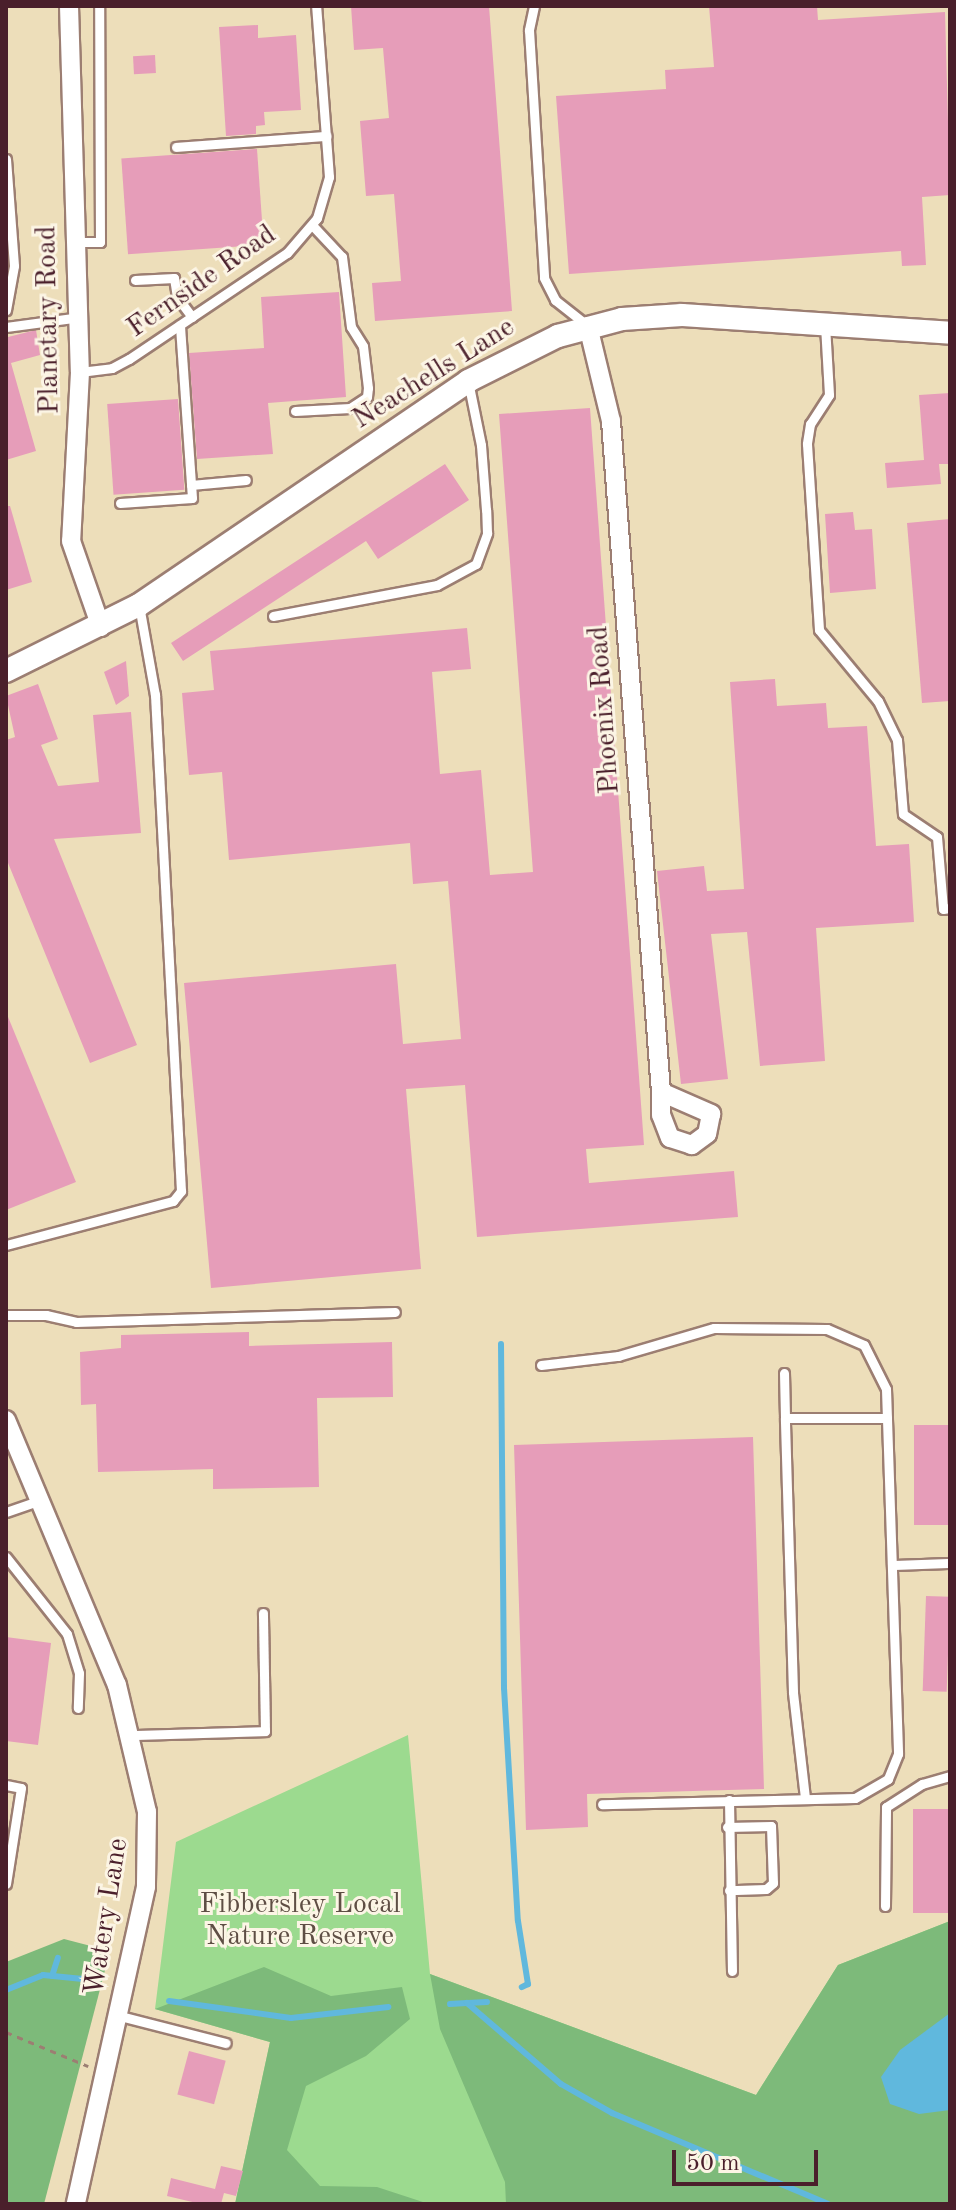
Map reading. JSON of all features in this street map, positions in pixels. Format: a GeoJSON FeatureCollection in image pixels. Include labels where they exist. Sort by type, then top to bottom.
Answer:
{"type":"FeatureCollection","features":[{"type":"Feature","properties":{"kind":"street","name":"Planetary Road"},"geometry":{"type":"LineString","coordinates":[[69,6],[80,317],[71,541],[101,627]]}},
{"type":"Feature","properties":{"kind":"street","name":"Neachells Lane"},"geometry":{"type":"LineString","coordinates":[[6,671],[101,627],[139,605],[468,381],[523,350],[588,326],[682,315],[950,333]]}},
{"type":"Feature","properties":{"kind":"street","name":"Phoenix Road"},"geometry":{"type":"LineString","coordinates":[[588,326],[611,421],[661,1092]]}},
{"type":"Feature","properties":{"kind":"street","name":"Watery Lane"},"geometry":{"type":"LineString","coordinates":[[6,1420],[117,1685],[132,1735],[147,1812],[149,1851],[120,2016],[76,2204]]}},
{"type":"Feature","properties":{"kind":"lane"},"geometry":{"type":"LineString","coordinates":[[77,242],[100,242],[99,6]]}},
{"type":"Feature","properties":{"kind":"lane","name":"Fernside Road"},"geometry":{"type":"LineString","coordinates":[[80,372],[112,368],[180,325],[287,253],[312,225],[326,198],[327,136],[316,6]]}},
{"type":"Feature","properties":{"kind":"lane"},"geometry":{"type":"LineString","coordinates":[[530,9],[544,278],[555,300],[588,326]]}},
{"type":"Feature","properties":{"kind":"lane"},"geometry":{"type":"LineString","coordinates":[[176,147],[327,136]]}},
{"type":"Feature","properties":{"kind":"lane"},"geometry":{"type":"LineString","coordinates":[[6,159],[14,266],[6,310]]}},
{"type":"Feature","properties":{"kind":"lane"},"geometry":{"type":"LineString","coordinates":[[295,411],[350,408],[367,397],[368,388],[363,346],[351,327],[342,257],[312,225]]}},
{"type":"Feature","properties":{"kind":"lane"},"geometry":{"type":"LineString","coordinates":[[135,280],[174,278],[177,297],[192,317]]}},
{"type":"Feature","properties":{"kind":"lane"},"geometry":{"type":"LineString","coordinates":[[6,327],[80,317]]}},
{"type":"Feature","properties":{"kind":"lane"},"geometry":{"type":"LineString","coordinates":[[120,503],[192,498],[180,325]]}},
{"type":"Feature","properties":{"kind":"lane"},"geometry":{"type":"LineString","coordinates":[[825,325],[829,395],[810,424],[807,444],[819,630],[878,701],[897,740],[903,814],[937,837],[943,909],[950,908]]}},
{"type":"Feature","properties":{"kind":"lane"},"geometry":{"type":"LineString","coordinates":[[273,616],[437,585],[476,564],[487,533],[486,510],[481,445],[468,381]]}},
{"type":"Feature","properties":{"kind":"lane"},"geometry":{"type":"LineString","coordinates":[[191,485],[246,480]]}},
{"type":"Feature","properties":{"kind":"lane"},"geometry":{"type":"LineString","coordinates":[[6,1245],[173,1201],[181,1191],[155,695],[139,605]]}},
{"type":"Feature","properties":{"kind":"lane"},"geometry":{"type":"LineString","coordinates":[[6,1315],[46,1315],[76,1322],[395,1312]]}},
{"type":"Feature","properties":{"kind":"lane"},"geometry":{"type":"LineString","coordinates":[[541,1365],[618,1356],[714,1328],[842,1331],[874,1357],[886,1389],[895,1766],[879,1788],[867,1795],[602,1804]]}},
{"type":"Feature","properties":{"kind":"lane"},"geometry":{"type":"LineString","coordinates":[[784,1373],[793,1692],[805,1798]]}},
{"type":"Feature","properties":{"kind":"lane"},"geometry":{"type":"LineString","coordinates":[[785,1418],[887,1418]]}},
{"type":"Feature","properties":{"kind":"lane"},"geometry":{"type":"LineString","coordinates":[[6,1512],[40,1500]]}},
{"type":"Feature","properties":{"kind":"lane"},"geometry":{"type":"LineString","coordinates":[[6,1557],[67,1634],[79,1673],[78,1708]]}},
{"type":"Feature","properties":{"kind":"lane"},"geometry":{"type":"LineString","coordinates":[[892,1565],[950,1563]]}},
{"type":"Feature","properties":{"kind":"lane"},"geometry":{"type":"LineString","coordinates":[[132,1735],[265,1731],[263,1613]]}},
{"type":"Feature","properties":{"kind":"lane"},"geometry":{"type":"LineString","coordinates":[[885,1906],[886,1807],[922,1784],[950,1776]]}},
{"type":"Feature","properties":{"kind":"lane"},"geometry":{"type":"LineString","coordinates":[[6,1785],[21,1788],[6,1884]]}},
{"type":"Feature","properties":{"kind":"lane"},"geometry":{"type":"LineString","coordinates":[[729,1800],[727,1827],[732,1971]]}},
{"type":"Feature","properties":{"kind":"lane"},"geometry":{"type":"LineString","coordinates":[[727,1827],[771,1826],[773,1883],[766,1889],[729,1890]]}},
{"type":"Feature","properties":{"kind":"lane"},"geometry":{"type":"LineString","coordinates":[[120,2016],[226,2043]]}},
{"type":"Feature","properties":{"kind":"path"},"geometry":{"type":"LineString","coordinates":[[6,2032],[89,2066]]}},
{"type":"Feature","properties":{"kind":"green space","name":"Fibbersley Local Nature Reserve"},"geometry":{"type":"Polygon","coordinates":[[[408,1735],[430,1974],[756,2095],[838,1965],[950,1921],[950,2204],[235,2204],[270,2042],[155,2009],[176,1842],[408,1735]]]}},
{"type":"Feature","properties":{"kind":"green space"},"geometry":{"type":"Polygon","coordinates":[[[950,1921],[950,2204],[506,2204],[505,2182],[440,2029],[430,1974],[756,2095],[838,1965],[950,1921]]]}},
{"type":"Feature","properties":{"kind":"green space"},"geometry":{"type":"Polygon","coordinates":[[[64,1939],[110,1951],[44,2204],[6,2204],[6,1962],[64,1939]]]}},
{"type":"Feature","properties":{"kind":"green space"},"geometry":{"type":"Polygon","coordinates":[[[264,1967],[331,1996],[402,1987],[410,2019],[366,2056],[306,2086],[287,2150],[320,2186],[377,2187],[429,2204],[235,2204],[270,2042],[155,2009],[264,1967]]]}},
{"type":"Feature","properties":{"kind":"water"},"geometry":{"type":"Polygon","coordinates":[[[950,2013],[950,2110],[919,2114],[890,2104],[881,2077],[900,2050],[950,2013]]]}},
{"type":"Feature","properties":{"kind":"building"},"geometry":{"type":"Polygon","coordinates":[[[351,6],[489,6],[512,311],[375,321],[372,283],[401,281],[394,194],[366,196],[360,121],[389,118],[383,48],[354,50],[351,6]]]}},
{"type":"Feature","properties":{"kind":"building"},"geometry":{"type":"Polygon","coordinates":[[[709,6],[817,6],[818,20],[945,12],[950,195],[922,197],[926,265],[902,266],[901,251],[569,274],[556,96],[666,89],[665,70],[714,67],[709,6]]]}},
{"type":"Feature","properties":{"kind":"building"},"geometry":{"type":"Polygon","coordinates":[[[258,25],[258,38],[296,35],[301,110],[264,112],[265,125],[256,126],[256,134],[226,136],[219,27],[258,25]]]}},
{"type":"Feature","properties":{"kind":"building"},"geometry":{"type":"Polygon","coordinates":[[[155,55],[156,73],[134,74],[133,56],[155,55]]]}},
{"type":"Feature","properties":{"kind":"building"},"geometry":{"type":"Polygon","coordinates":[[[257,149],[264,245],[128,254],[121,158],[257,149]]]}},
{"type":"Feature","properties":{"kind":"building"},"geometry":{"type":"Polygon","coordinates":[[[339,292],[346,397],[268,403],[273,454],[197,459],[189,353],[264,348],[261,297],[339,292]]]}},
{"type":"Feature","properties":{"kind":"building"},"geometry":{"type":"Polygon","coordinates":[[[36,330],[40,355],[11,363],[36,451],[6,460],[8,337],[36,330]]]}},
{"type":"Feature","properties":{"kind":"building"},"geometry":{"type":"Polygon","coordinates":[[[950,393],[950,464],[939,464],[941,484],[887,488],[885,463],[924,460],[919,395],[950,393]]]}},
{"type":"Feature","properties":{"kind":"building"},"geometry":{"type":"Polygon","coordinates":[[[178,399],[184,490],[114,495],[107,404],[178,399]]]}},
{"type":"Feature","properties":{"kind":"building"},"geometry":{"type":"Polygon","coordinates":[[[590,408],[644,1145],[586,1149],[589,1183],[734,1171],[738,1217],[477,1237],[465,1085],[406,1089],[421,1269],[211,1288],[184,983],[396,964],[403,1044],[461,1039],[448,881],[413,884],[410,843],[229,860],[222,772],[189,775],[182,693],[214,690],[210,651],[467,628],[471,669],[432,672],[440,774],[481,770],[490,875],[533,872],[499,414],[590,408]]]}},
{"type":"Feature","properties":{"kind":"building"},"geometry":{"type":"Polygon","coordinates":[[[445,464],[469,500],[378,559],[366,541],[183,661],[171,643],[445,464]]]}},
{"type":"Feature","properties":{"kind":"building"},"geometry":{"type":"Polygon","coordinates":[[[6,506],[10,506],[32,582],[6,590],[6,506]]]}},
{"type":"Feature","properties":{"kind":"building"},"geometry":{"type":"Polygon","coordinates":[[[853,512],[855,530],[872,529],[876,589],[830,593],[825,514],[853,512]]]}},
{"type":"Feature","properties":{"kind":"building"},"geometry":{"type":"Polygon","coordinates":[[[950,519],[950,701],[922,703],[907,523],[950,519]]]}},
{"type":"Feature","properties":{"kind":"building"},"geometry":{"type":"Polygon","coordinates":[[[126,661],[129,696],[116,705],[104,672],[126,661]]]}},
{"type":"Feature","properties":{"kind":"building"},"geometry":{"type":"Polygon","coordinates":[[[775,679],[777,706],[826,703],[828,728],[867,726],[876,846],[909,844],[914,922],[816,928],[825,1061],[760,1066],[747,932],[711,934],[728,1079],[681,1084],[657,871],[704,866],[707,891],[744,889],[730,682],[775,679]]]}},
{"type":"Feature","properties":{"kind":"building"},"geometry":{"type":"Polygon","coordinates":[[[38,684],[58,739],[41,745],[58,786],[99,782],[93,715],[131,712],[141,833],[54,839],[137,1045],[90,1063],[6,858],[6,740],[15,737],[6,696],[38,684]]]}},
{"type":"Feature","properties":{"kind":"building"},"geometry":{"type":"Polygon","coordinates":[[[6,1012],[76,1182],[6,1210],[6,1012]]]}},
{"type":"Feature","properties":{"kind":"building"},"geometry":{"type":"Polygon","coordinates":[[[249,1332],[249,1346],[392,1342],[393,1397],[317,1398],[319,1487],[213,1489],[213,1469],[98,1472],[96,1404],[81,1405],[80,1352],[121,1348],[121,1335],[249,1332]]]}},
{"type":"Feature","properties":{"kind":"building"},"geometry":{"type":"Polygon","coordinates":[[[914,1425],[950,1425],[950,1525],[914,1525],[914,1425]]]}},
{"type":"Feature","properties":{"kind":"building"},"geometry":{"type":"Polygon","coordinates":[[[753,1437],[764,1789],[587,1794],[588,1827],[526,1830],[514,1445],[753,1437]]]}},
{"type":"Feature","properties":{"kind":"building"},"geometry":{"type":"Polygon","coordinates":[[[926,1596],[950,1597],[947,1692],[923,1691],[926,1596]]]}},
{"type":"Feature","properties":{"kind":"building"},"geometry":{"type":"Polygon","coordinates":[[[6,1637],[51,1643],[38,1745],[6,1741],[6,1637]]]}},
{"type":"Feature","properties":{"kind":"building"},"geometry":{"type":"Polygon","coordinates":[[[913,1809],[950,1809],[950,1913],[913,1913],[913,1809]]]}},
{"type":"Feature","properties":{"kind":"building"},"geometry":{"type":"Polygon","coordinates":[[[189,2051],[226,2061],[214,2104],[177,2094],[189,2051]]]}},
{"type":"Feature","properties":{"kind":"building"},"geometry":{"type":"Polygon","coordinates":[[[221,2166],[243,2171],[236,2196],[224,2193],[221,2204],[201,2204],[167,2196],[171,2178],[215,2189],[221,2166]]]}},
{"type":"Feature","properties":{"kind":"waterway"},"geometry":{"type":"LineString","coordinates":[[501,1344],[504,1688],[518,1921],[528,1984],[522,1987]]}},
{"type":"Feature","properties":{"kind":"waterway"},"geometry":{"type":"LineString","coordinates":[[52,1976],[58,1958]]}},
{"type":"Feature","properties":{"kind":"waterway"},"geometry":{"type":"LineString","coordinates":[[6,1990],[43,1975],[83,1979]]}},
{"type":"Feature","properties":{"kind":"waterway"},"geometry":{"type":"LineString","coordinates":[[169,2001],[291,2018],[388,2007]]}},
{"type":"Feature","properties":{"kind":"waterway"},"geometry":{"type":"LineString","coordinates":[[467,2003],[487,2002]]}},
{"type":"Feature","properties":{"kind":"waterway"},"geometry":{"type":"LineString","coordinates":[[450,2004],[467,2003],[561,2084],[612,2113],[828,2204]]}}]}
